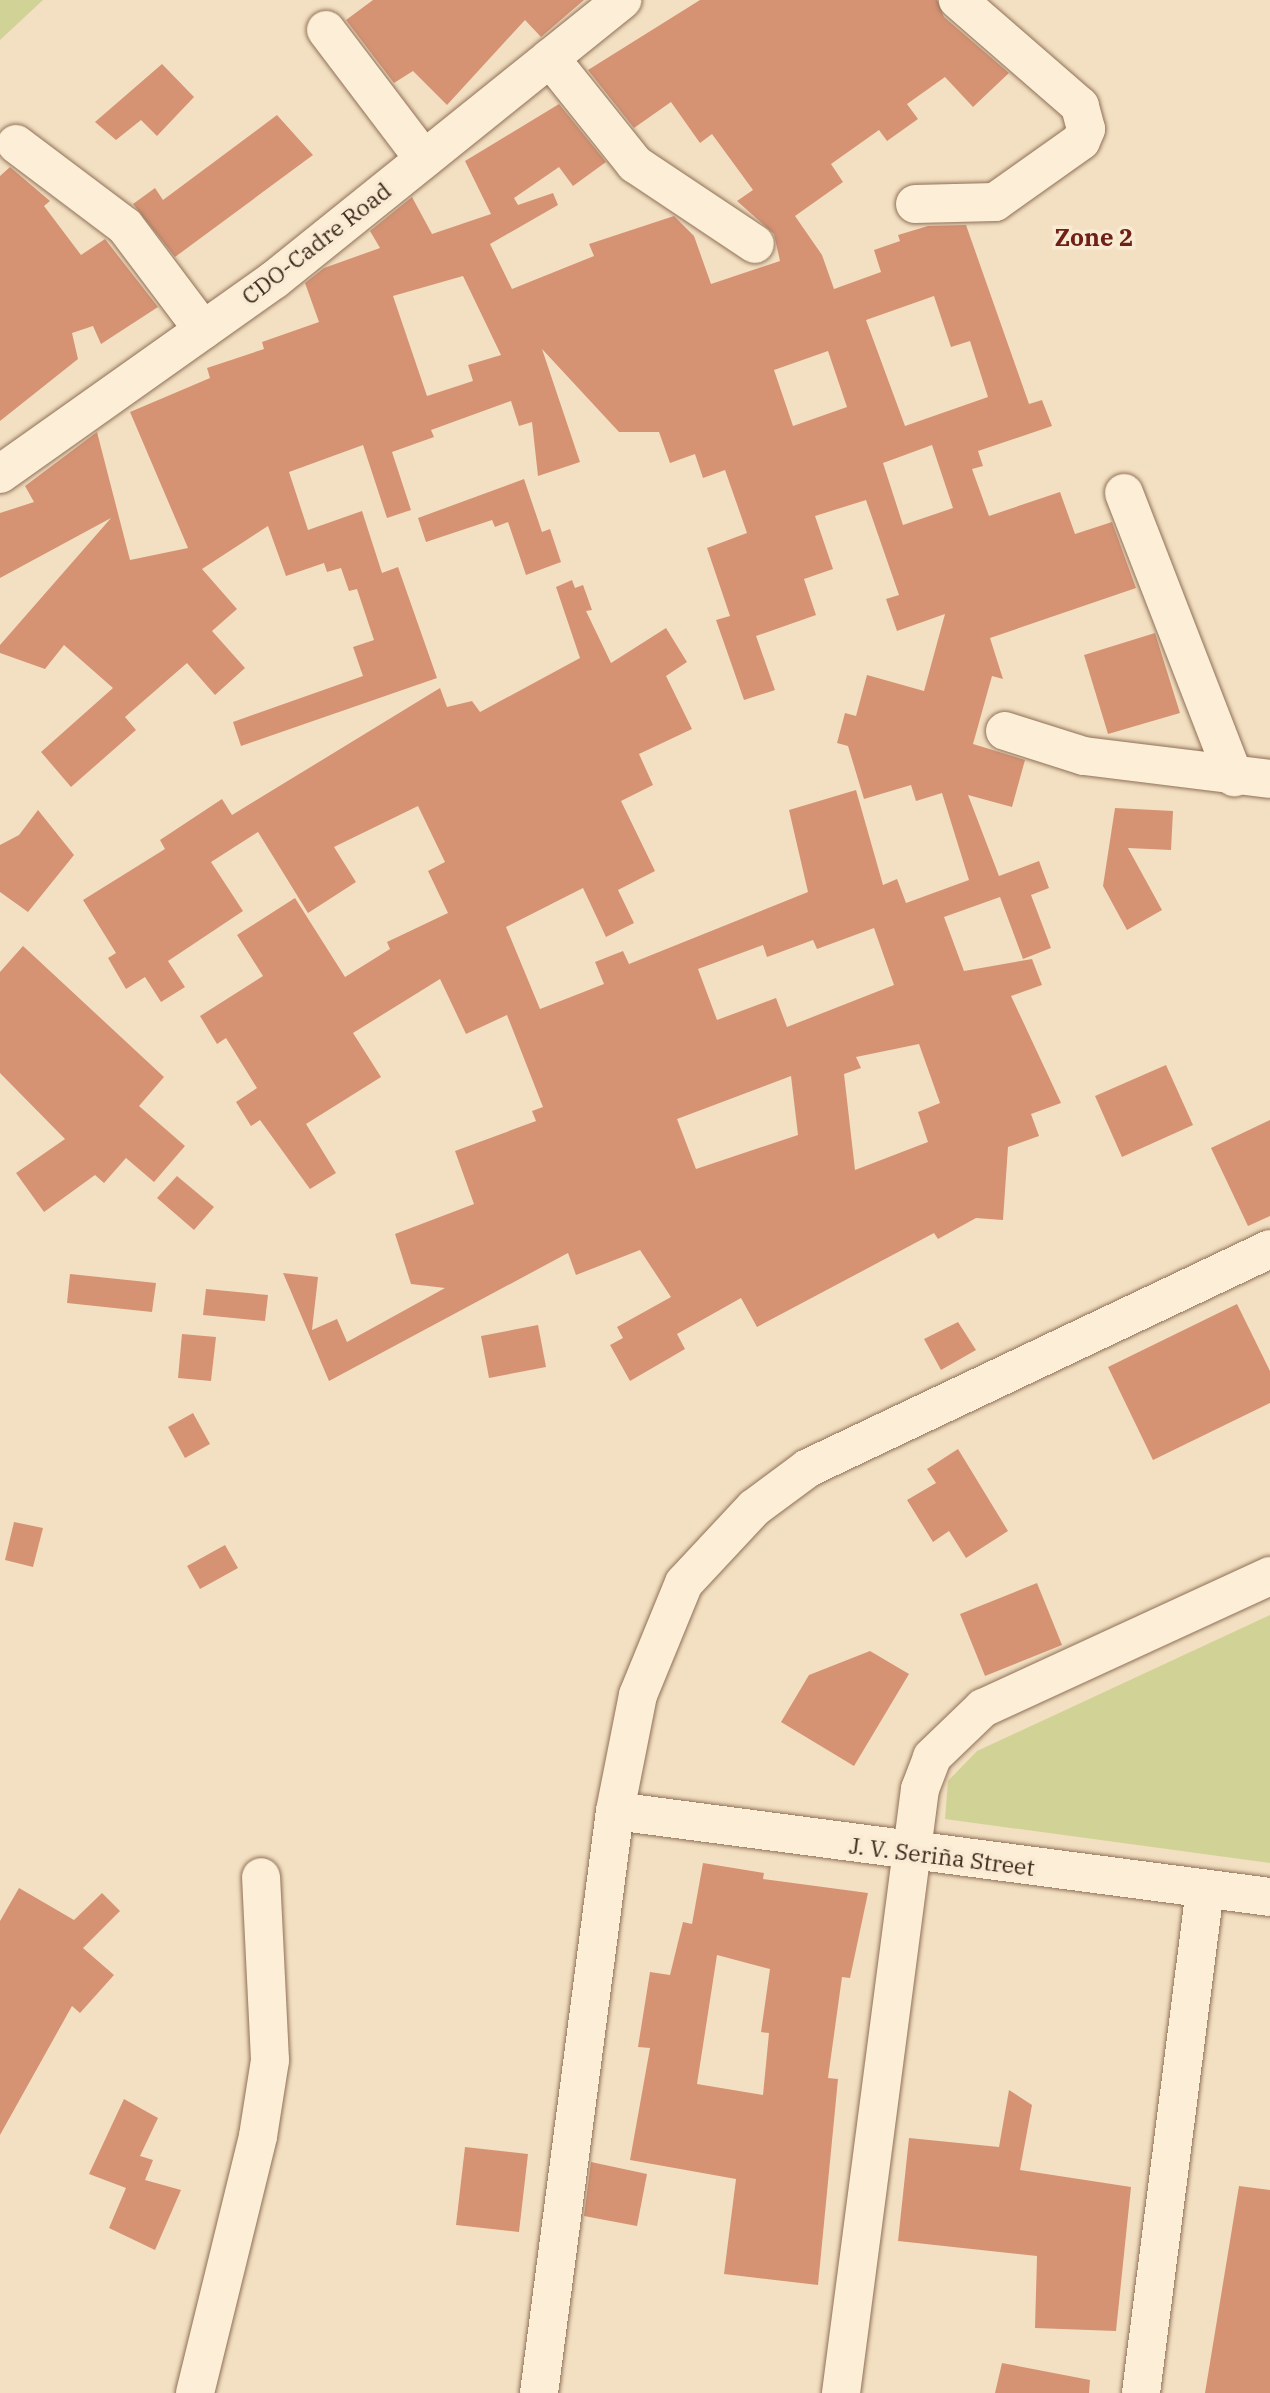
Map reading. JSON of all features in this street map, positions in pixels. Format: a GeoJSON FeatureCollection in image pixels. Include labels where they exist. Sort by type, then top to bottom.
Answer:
{"type":"FeatureCollection","features":[{"type":"Feature","properties":{"kind":"street","name":"CDO-Cadre Road"},"geometry":{"type":"LineString","coordinates":[[4,462],[203,330],[424,159],[622,0]]}},
{"type":"Feature","properties":{"kind":"street"},"geometry":{"type":"LineString","coordinates":[[915,204],[995,202],[1081,141],[1086,129],[1080,106],[958,0]]}},
{"type":"Feature","properties":{"kind":"street"},"geometry":{"type":"LineString","coordinates":[[326,30],[424,159]]}},
{"type":"Feature","properties":{"kind":"street"},"geometry":{"type":"LineString","coordinates":[[550,58],[635,164],[755,244]]}},
{"type":"Feature","properties":{"kind":"street"},"geometry":{"type":"LineString","coordinates":[[16,144],[125,226],[203,330]]}},
{"type":"Feature","properties":{"kind":"street"},"geometry":{"type":"LineString","coordinates":[[1124,493],[1252,778]]}},
{"type":"Feature","properties":{"kind":"street"},"geometry":{"type":"LineString","coordinates":[[1005,731],[1084,756],[1252,778]]}},
{"type":"Feature","properties":{"kind":"street"},"geometry":{"type":"LineString","coordinates":[[539,2393],[615,1811],[638,1695],[656,1640],[684,1584],[754,1508],[807,1468],[1270,1249]]}},
{"type":"Feature","properties":{"kind":"street"},"geometry":{"type":"LineString","coordinates":[[841,2393],[912,1853],[932,1757],[956,1729],[996,1702],[1270,1576]]}},
{"type":"Feature","properties":{"kind":"street","name":"J. V. Seriña Street"},"geometry":{"type":"LineString","coordinates":[[615,1811],[912,1853],[1270,1897]]}},
{"type":"Feature","properties":{"kind":"street"},"geometry":{"type":"LineString","coordinates":[[195,2393],[258,2136],[270,2060],[261,1877]]}},
{"type":"Feature","properties":{"kind":"street"},"geometry":{"type":"LineString","coordinates":[[1141,2393],[1205,1889]]}},
{"type":"Feature","properties":{"kind":"green space"},"geometry":{"type":"Polygon","coordinates":[[[0,0],[43,0],[0,40],[0,0]]]}},
{"type":"Feature","properties":{"kind":"green space"},"geometry":{"type":"Polygon","coordinates":[[[1270,1615],[1270,1863],[945,1819],[948,1781],[977,1751],[1270,1615]]]}},
{"type":"Feature","properties":{"kind":"building"},"geometry":{"type":"Polygon","coordinates":[[[373,0],[584,0],[541,37],[525,20],[447,105],[413,71],[394,83],[346,20],[373,0]]]}},
{"type":"Feature","properties":{"kind":"building"},"geometry":{"type":"Polygon","coordinates":[[[700,0],[937,0],[944,17],[1009,73],[973,107],[945,77],[907,104],[918,119],[887,141],[879,130],[831,164],[843,182],[795,216],[822,255],[834,289],[881,272],[874,250],[900,241],[898,235],[928,226],[966,225],[1029,404],[1042,400],[1052,426],[978,451],[983,466],[972,469],[989,516],[1060,492],[1075,534],[1112,522],[1136,588],[990,638],[1003,679],[992,676],[973,744],[1025,760],[1012,807],[968,795],[999,876],[1039,861],[1049,888],[1031,895],[1051,948],[1023,959],[1000,897],[944,917],[964,971],[1032,959],[1042,985],[1011,996],[1061,1103],[1031,1114],[1039,1136],[1008,1147],[1003,1220],[976,1218],[938,1239],[934,1233],[757,1327],[741,1298],[677,1334],[685,1349],[630,1381],[610,1345],[623,1338],[617,1327],[671,1297],[640,1250],[576,1275],[568,1253],[329,1381],[283,1273],[318,1277],[312,1330],[337,1319],[347,1342],[445,1288],[411,1284],[395,1234],[474,1204],[455,1151],[536,1121],[532,1111],[543,1107],[507,1015],[466,1034],[440,979],[353,1033],[381,1077],[306,1124],[336,1173],[310,1189],[260,1120],[251,1126],[236,1102],[257,1088],[226,1038],[217,1044],[200,1016],[263,976],[237,935],[295,898],[345,977],[390,949],[387,942],[448,913],[428,871],[445,862],[418,806],[334,847],[356,882],[308,913],[258,832],[211,862],[243,911],[168,961],[185,987],[161,1002],[145,977],[126,989],[108,958],[116,953],[83,900],[165,849],[160,840],[222,799],[232,815],[440,688],[447,707],[472,701],[480,712],[580,658],[556,587],[572,580],[575,588],[583,585],[592,610],[586,611],[611,663],[666,628],[687,662],[666,676],[692,729],[639,754],[653,785],[621,801],[655,871],[618,890],[634,923],[606,937],[583,888],[506,927],[540,1009],[604,984],[595,962],[623,951],[629,964],[808,892],[789,810],[856,790],[883,885],[897,879],[906,903],[969,880],[942,793],[916,801],[911,785],[864,799],[848,746],[837,743],[845,713],[856,716],[867,675],[924,691],[945,614],[897,631],[886,599],[899,595],[866,500],[815,516],[833,569],[804,579],[816,615],[756,636],[775,690],[744,700],[716,620],[730,616],[707,548],[747,533],[725,470],[703,478],[695,454],[670,463],[659,432],[619,432],[542,349],[580,462],[538,476],[532,422],[519,426],[511,401],[431,430],[434,437],[392,452],[411,510],[387,518],[363,445],[289,472],[308,530],[362,511],[382,573],[398,567],[437,678],[241,746],[233,722],[363,676],[353,647],[374,640],[357,589],[349,591],[341,568],[327,572],[324,563],[286,576],[268,526],[202,569],[237,609],[212,631],[245,668],[215,695],[187,663],[125,717],[136,730],[71,787],[41,752],[113,688],[64,645],[45,669],[0,653],[0,645],[111,518],[0,578],[0,513],[34,502],[25,486],[97,432],[130,560],[188,548],[130,412],[210,378],[207,368],[264,349],[262,342],[319,322],[305,283],[324,268],[380,248],[370,231],[412,197],[432,234],[491,214],[465,161],[559,104],[606,162],[573,186],[559,167],[514,198],[518,205],[553,193],[558,205],[490,244],[512,289],[594,256],[589,244],[674,216],[694,236],[711,284],[780,261],[774,234],[737,201],[753,190],[712,134],[700,143],[671,102],[634,128],[588,70],[700,0]],[[463,276],[393,296],[427,396],[473,381],[468,365],[501,355],[463,276]],[[934,296],[866,320],[905,426],[988,397],[970,341],[951,347],[934,296]],[[828,351],[774,370],[793,426],[847,407],[828,351]],[[932,445],[883,463],[903,525],[953,508],[932,445]],[[874,928],[817,949],[813,940],[767,957],[763,945],[698,969],[717,1020],[776,998],[787,1027],[894,985],[874,928]],[[919,1044],[856,1057],[861,1068],[844,1074],[855,1170],[928,1142],[918,1112],[940,1103],[919,1044]],[[791,1076],[677,1119],[696,1169],[798,1135],[791,1076]]]}},
{"type":"Feature","properties":{"kind":"building"},"geometry":{"type":"Polygon","coordinates":[[[162,64],[194,97],[157,136],[141,120],[116,140],[95,122],[162,64]]]}},
{"type":"Feature","properties":{"kind":"building"},"geometry":{"type":"Polygon","coordinates":[[[277,115],[313,155],[175,257],[133,204],[155,188],[163,200],[277,115]]]}},
{"type":"Feature","properties":{"kind":"building"},"geometry":{"type":"Polygon","coordinates":[[[10,167],[50,201],[44,206],[81,255],[105,239],[158,307],[101,344],[93,326],[72,333],[78,359],[0,421],[0,176],[10,167]]]}},
{"type":"Feature","properties":{"kind":"building"},"geometry":{"type":"Polygon","coordinates":[[[524,479],[542,532],[550,529],[561,562],[526,575],[508,522],[495,527],[492,520],[426,542],[418,518],[524,479]]]}},
{"type":"Feature","properties":{"kind":"building"},"geometry":{"type":"Polygon","coordinates":[[[1155,633],[1180,713],[1108,734],[1084,655],[1155,633]]]}},
{"type":"Feature","properties":{"kind":"building"},"geometry":{"type":"Polygon","coordinates":[[[1115,808],[1173,811],[1171,850],[1128,848],[1162,910],[1127,930],[1103,886],[1115,808]]]}},
{"type":"Feature","properties":{"kind":"building"},"geometry":{"type":"Polygon","coordinates":[[[38,810],[74,855],[28,912],[0,892],[0,845],[19,835],[38,810]]]}},
{"type":"Feature","properties":{"kind":"building"},"geometry":{"type":"Polygon","coordinates":[[[23,946],[164,1077],[139,1106],[185,1146],[154,1182],[126,1158],[104,1183],[95,1175],[44,1212],[16,1173],[65,1139],[0,1073],[0,972],[23,946]]]}},
{"type":"Feature","properties":{"kind":"building"},"geometry":{"type":"Polygon","coordinates":[[[1166,1065],[1193,1125],[1122,1157],[1095,1096],[1166,1065]]]}},
{"type":"Feature","properties":{"kind":"building"},"geometry":{"type":"Polygon","coordinates":[[[1270,1120],[1270,1216],[1248,1226],[1211,1148],[1270,1120]]]}},
{"type":"Feature","properties":{"kind":"building"},"geometry":{"type":"Polygon","coordinates":[[[177,1176],[214,1207],[194,1230],[157,1198],[177,1176]]]}},
{"type":"Feature","properties":{"kind":"building"},"geometry":{"type":"Polygon","coordinates":[[[70,1274],[156,1283],[152,1312],[67,1303],[70,1274]]]}},
{"type":"Feature","properties":{"kind":"building"},"geometry":{"type":"Polygon","coordinates":[[[206,1289],[268,1295],[265,1321],[203,1315],[206,1289]]]}},
{"type":"Feature","properties":{"kind":"building"},"geometry":{"type":"Polygon","coordinates":[[[1237,1304],[1270,1371],[1270,1403],[1153,1460],[1108,1367],[1237,1304]]]}},
{"type":"Feature","properties":{"kind":"building"},"geometry":{"type":"Polygon","coordinates":[[[958,1322],[976,1350],[941,1370],[924,1339],[958,1322]]]}},
{"type":"Feature","properties":{"kind":"building"},"geometry":{"type":"Polygon","coordinates":[[[538,1325],[546,1367],[489,1378],[481,1336],[538,1325]]]}},
{"type":"Feature","properties":{"kind":"building"},"geometry":{"type":"Polygon","coordinates":[[[182,1334],[216,1337],[211,1381],[178,1378],[182,1334]]]}},
{"type":"Feature","properties":{"kind":"building"},"geometry":{"type":"Polygon","coordinates":[[[193,1413],[210,1444],[185,1458],[168,1427],[193,1413]]]}},
{"type":"Feature","properties":{"kind":"building"},"geometry":{"type":"Polygon","coordinates":[[[958,1449],[1008,1531],[966,1558],[949,1531],[933,1542],[907,1500],[936,1483],[927,1469],[958,1449]]]}},
{"type":"Feature","properties":{"kind":"building"},"geometry":{"type":"Polygon","coordinates":[[[14,1522],[43,1528],[33,1567],[5,1560],[14,1522]]]}},
{"type":"Feature","properties":{"kind":"building"},"geometry":{"type":"Polygon","coordinates":[[[225,1545],[238,1568],[200,1589],[187,1566],[225,1545]]]}},
{"type":"Feature","properties":{"kind":"building"},"geometry":{"type":"Polygon","coordinates":[[[1037,1583],[1062,1645],[985,1676],[960,1614],[1037,1583]]]}},
{"type":"Feature","properties":{"kind":"building"},"geometry":{"type":"Polygon","coordinates":[[[870,1651],[909,1674],[854,1766],[781,1722],[809,1675],[870,1651]]]}},
{"type":"Feature","properties":{"kind":"building"},"geometry":{"type":"Polygon","coordinates":[[[703,1863],[764,1873],[763,1879],[868,1893],[850,1978],[842,1977],[828,2078],[838,2079],[818,2285],[724,2274],[736,2179],[630,2160],[650,2048],[638,2047],[650,1972],[670,1975],[683,1922],[692,1924],[703,1863]],[[717,1955],[697,2084],[763,2095],[769,2033],[761,2032],[770,1969],[717,1955]]]}},
{"type":"Feature","properties":{"kind":"building"},"geometry":{"type":"Polygon","coordinates":[[[19,1888],[74,1920],[102,1893],[120,1911],[83,1948],[114,1975],[80,2013],[72,2006],[0,2135],[0,1921],[19,1888]]]}},
{"type":"Feature","properties":{"kind":"building"},"geometry":{"type":"Polygon","coordinates":[[[1009,2090],[1032,2105],[1020,2170],[1131,2187],[1116,2331],[1035,2328],[1037,2256],[898,2241],[909,2138],[999,2147],[1009,2090]]]}},
{"type":"Feature","properties":{"kind":"building"},"geometry":{"type":"Polygon","coordinates":[[[124,2099],[158,2118],[140,2156],[153,2160],[145,2180],[181,2190],[155,2250],[109,2228],[126,2188],[89,2174],[124,2099]]]}},
{"type":"Feature","properties":{"kind":"building"},"geometry":{"type":"Polygon","coordinates":[[[465,2147],[528,2154],[519,2232],[456,2225],[465,2147]]]}},
{"type":"Feature","properties":{"kind":"building"},"geometry":{"type":"Polygon","coordinates":[[[591,2162],[647,2174],[637,2226],[584,2216],[591,2162]]]}},
{"type":"Feature","properties":{"kind":"building"},"geometry":{"type":"Polygon","coordinates":[[[1239,2186],[1270,2190],[1270,2393],[1205,2393],[1239,2186]]]}},
{"type":"Feature","properties":{"kind":"building"},"geometry":{"type":"Polygon","coordinates":[[[1002,2363],[1090,2380],[1089,2393],[995,2393],[1002,2363]]]}},
{"type":"Feature","properties":{"kind":"district","name":"Zone 2"},"geometry":{"type":"Point","coordinates":[1094,238]}}]}
